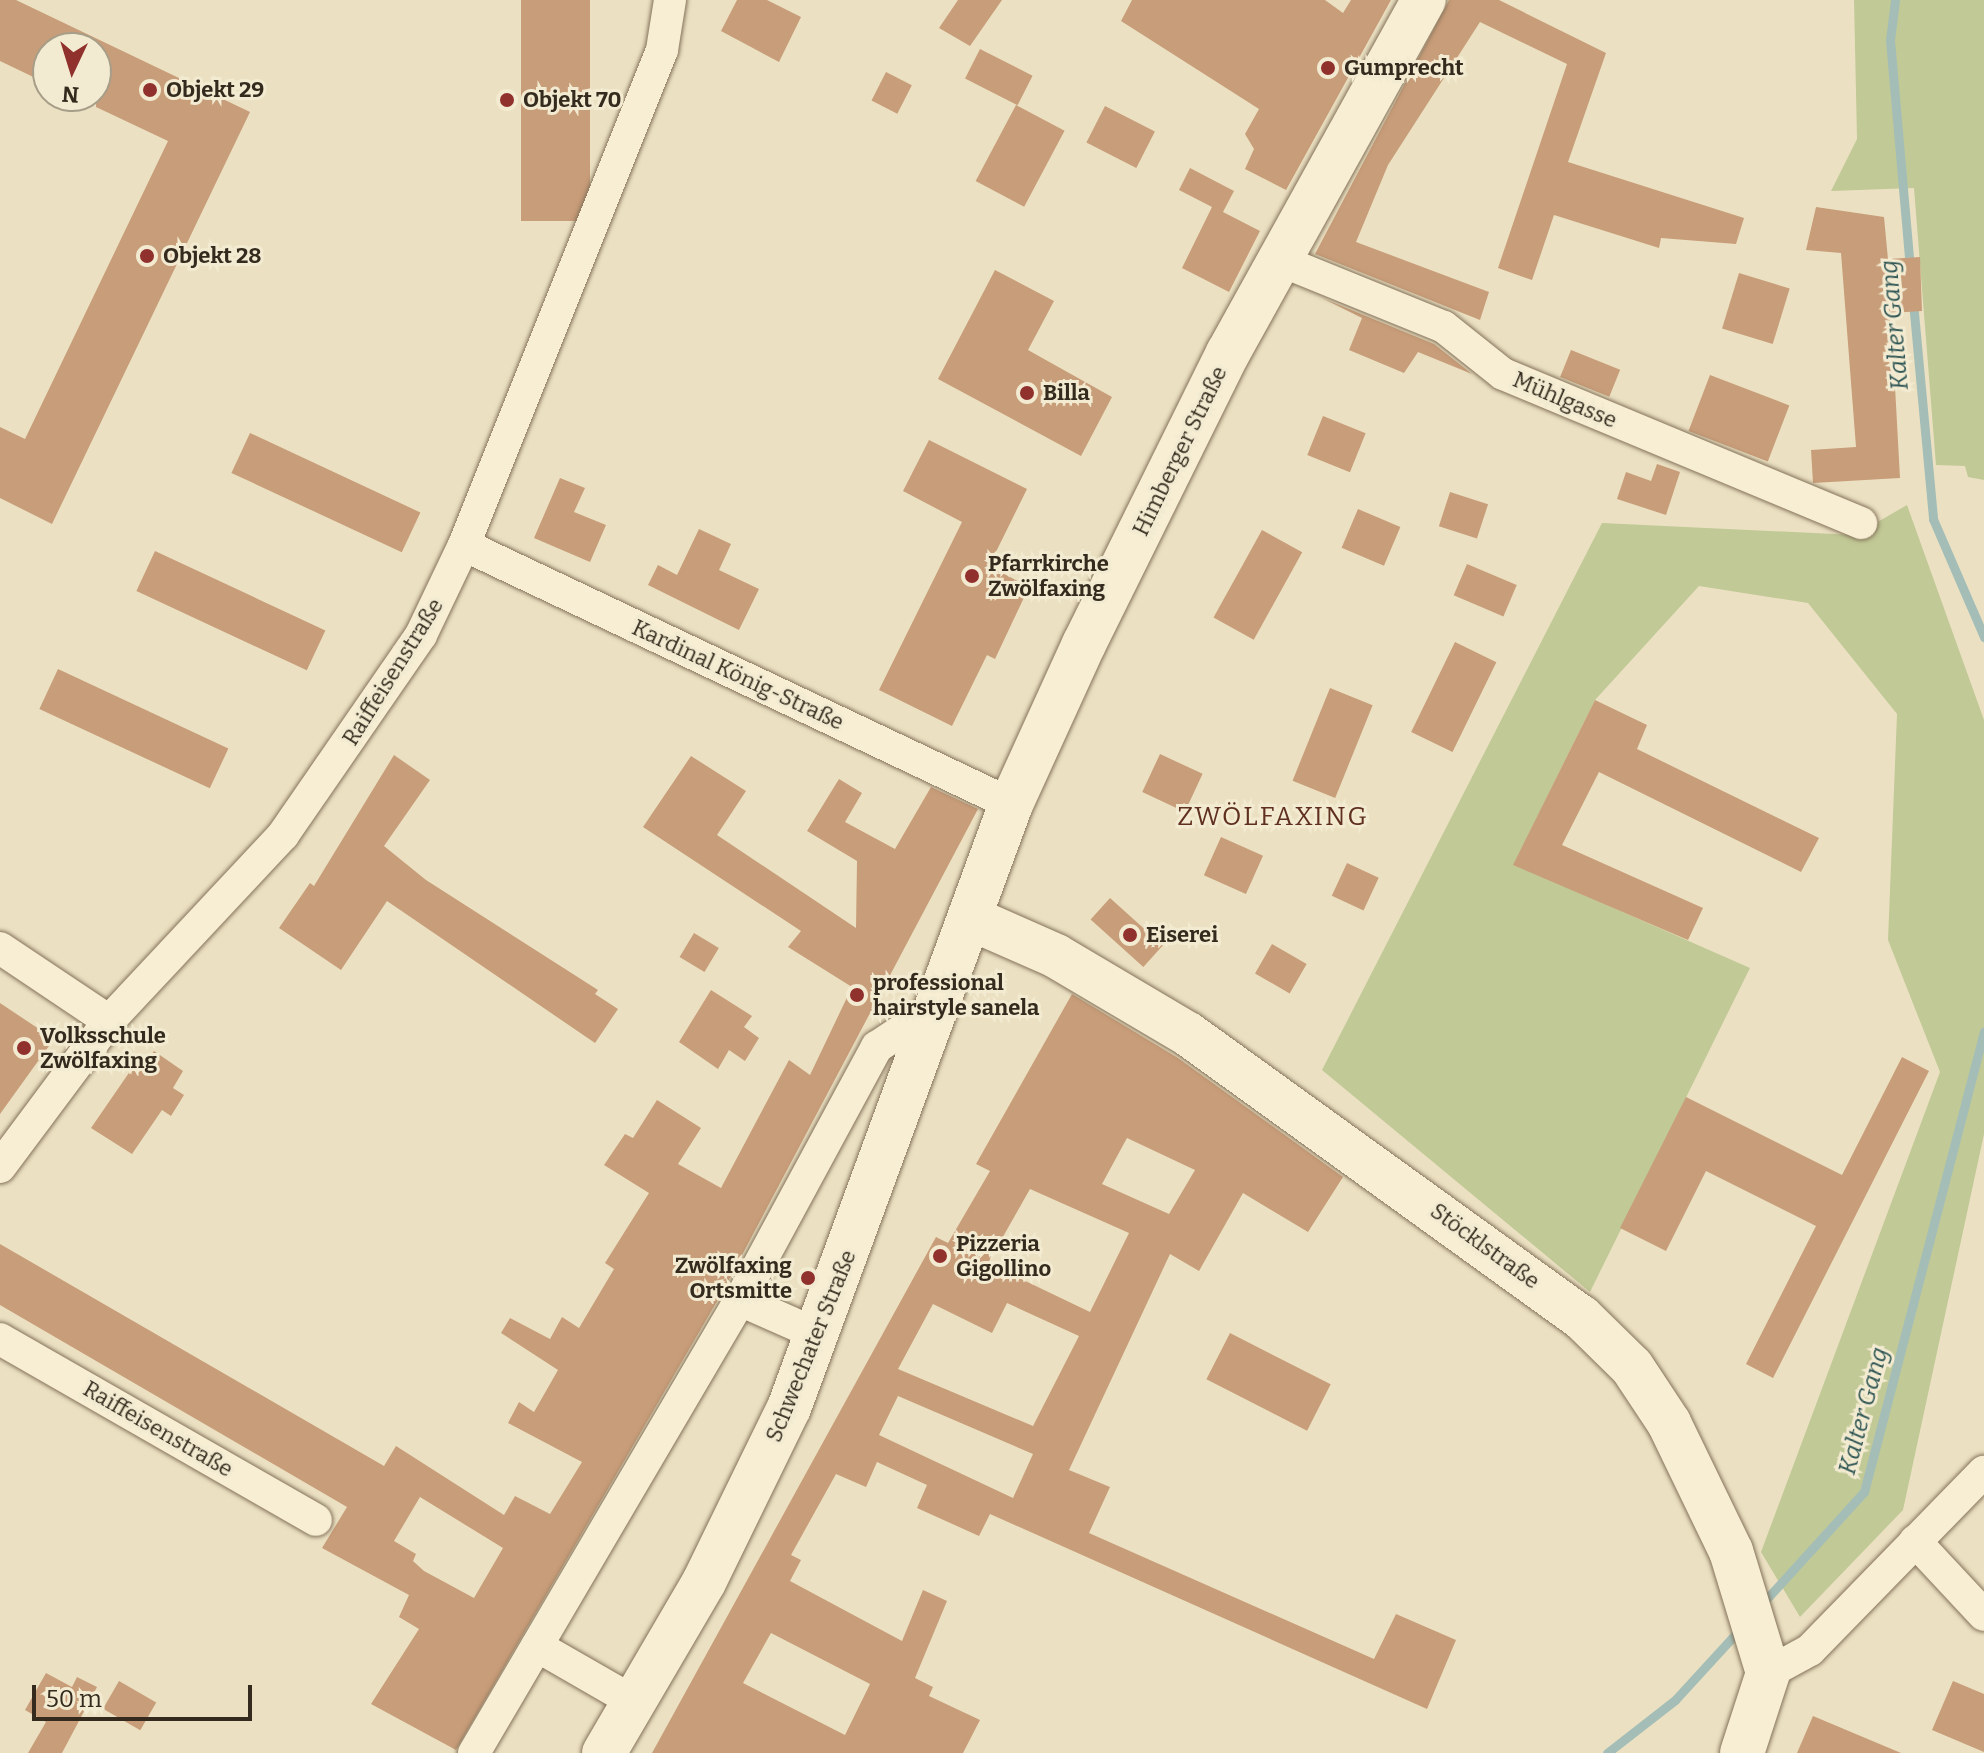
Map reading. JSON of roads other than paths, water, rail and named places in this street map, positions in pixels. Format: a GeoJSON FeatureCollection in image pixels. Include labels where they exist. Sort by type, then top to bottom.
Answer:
{"type":"FeatureCollection","features":[{"type":"Feature","properties":{"kind":"main road","name":"Himberger Straße"},"geometry":{"type":"LineString","coordinates":[[970,918],[1011,804],[1084,644],[1279,260],[1424,0]]}},
{"type":"Feature","properties":{"kind":"main road","name":"Schwechater Straße"},"geometry":{"type":"LineString","coordinates":[[604,1753],[636,1703],[748,1493],[819,1335],[970,918]]}},
{"type":"Feature","properties":{"kind":"main road","name":"Stöcklstraße"},"geometry":{"type":"LineString","coordinates":[[970,918],[1056,956],[1188,1034],[1581,1317],[1632,1367],[1669,1423],[1731,1551],[1768,1673]]}},
{"type":"Feature","properties":{"kind":"main road"},"geometry":{"type":"LineString","coordinates":[[1742,1753],[1768,1673]]}},
{"type":"Feature","properties":{"kind":"street","name":"Raiffeisenstraße"},"geometry":{"type":"LineString","coordinates":[[0,1167],[109,1021],[283,835],[421,635],[464,545],[662,50],[670,0]]}},
{"type":"Feature","properties":{"kind":"street","name":"Mühlgasse"},"geometry":{"type":"LineString","coordinates":[[1279,260],[1444,327],[1503,374],[1861,523]]}},
{"type":"Feature","properties":{"kind":"street","name":"Kardinal König-Straße"},"geometry":{"type":"LineString","coordinates":[[464,545],[1011,804]]}},
{"type":"Feature","properties":{"kind":"street"},"geometry":{"type":"LineString","coordinates":[[0,948],[109,1021]]}},
{"type":"Feature","properties":{"kind":"street"},"geometry":{"type":"LineString","coordinates":[[474,1753],[740,1300],[877,1047],[940,1005]]}},
{"type":"Feature","properties":{"kind":"street"},"geometry":{"type":"LineString","coordinates":[[740,1300],[819,1335]]}},
{"type":"Feature","properties":{"kind":"street","name":"Raiffeisenstraße"},"geometry":{"type":"LineString","coordinates":[[0,1339],[316,1520]]}},
{"type":"Feature","properties":{"kind":"street"},"geometry":{"type":"LineString","coordinates":[[1768,1673],[1810,1650],[1984,1472]]}},
{"type":"Feature","properties":{"kind":"street"},"geometry":{"type":"LineString","coordinates":[[1915,1541],[1984,1615]]}},
{"type":"Feature","properties":{"kind":"street"},"geometry":{"type":"LineString","coordinates":[[537,1646],[636,1703]]}},
{"type":"Feature","properties":{"kind":"waterway","name":"Kalter Gang"},"geometry":{"type":"LineString","coordinates":[[1895,0],[1890,40],[1910,267]]}},
{"type":"Feature","properties":{"kind":"waterway","name":"Kalter Gang"},"geometry":{"type":"LineString","coordinates":[[1913,302],[1933,519],[1984,637]]}},
{"type":"Feature","properties":{"kind":"waterway","name":"Kalter Gang"},"geometry":{"type":"LineString","coordinates":[[1761,1605],[1864,1492],[1984,1031]]}},
{"type":"Feature","properties":{"kind":"waterway","name":"Kalter Gang"},"geometry":{"type":"LineString","coordinates":[[1607,1753],[1675,1700],[1741,1628]]}},
{"type":"Feature","properties":{"kind":"place","name":"Gumprecht"},"geometry":{"type":"Point","coordinates":[1328,68]}},
{"type":"Feature","properties":{"kind":"place","name":"Objekt 29"},"geometry":{"type":"Point","coordinates":[150,90]}},
{"type":"Feature","properties":{"kind":"place","name":"Objekt 70"},"geometry":{"type":"Point","coordinates":[507,100]}},
{"type":"Feature","properties":{"kind":"place","name":"Objekt 28"},"geometry":{"type":"Point","coordinates":[147,256]}},
{"type":"Feature","properties":{"kind":"place","name":"Billa"},"geometry":{"type":"Point","coordinates":[1027,393]}},
{"type":"Feature","properties":{"kind":"place","name":"Pfarrkirche Zwölfaxing"},"geometry":{"type":"Point","coordinates":[972,576]}},
{"type":"Feature","properties":{"kind":"place","name":"Eiserei"},"geometry":{"type":"Point","coordinates":[1130,935]}},
{"type":"Feature","properties":{"kind":"place","name":"professional hairstyle sanela"},"geometry":{"type":"Point","coordinates":[857,995]}},
{"type":"Feature","properties":{"kind":"place","name":"Volksschule Zwölfaxing"},"geometry":{"type":"Point","coordinates":[24,1048]}},
{"type":"Feature","properties":{"kind":"place","name":"Pizzeria Gigollino"},"geometry":{"type":"Point","coordinates":[940,1256]}},
{"type":"Feature","properties":{"kind":"place","name":"Zwölfaxing Ortsmitte"},"geometry":{"type":"Point","coordinates":[808,1278]}},
{"type":"Feature","properties":{"kind":"district","name":"ZWÖLFAXING"},"geometry":{"type":"Point","coordinates":[1273,817]}}]}
